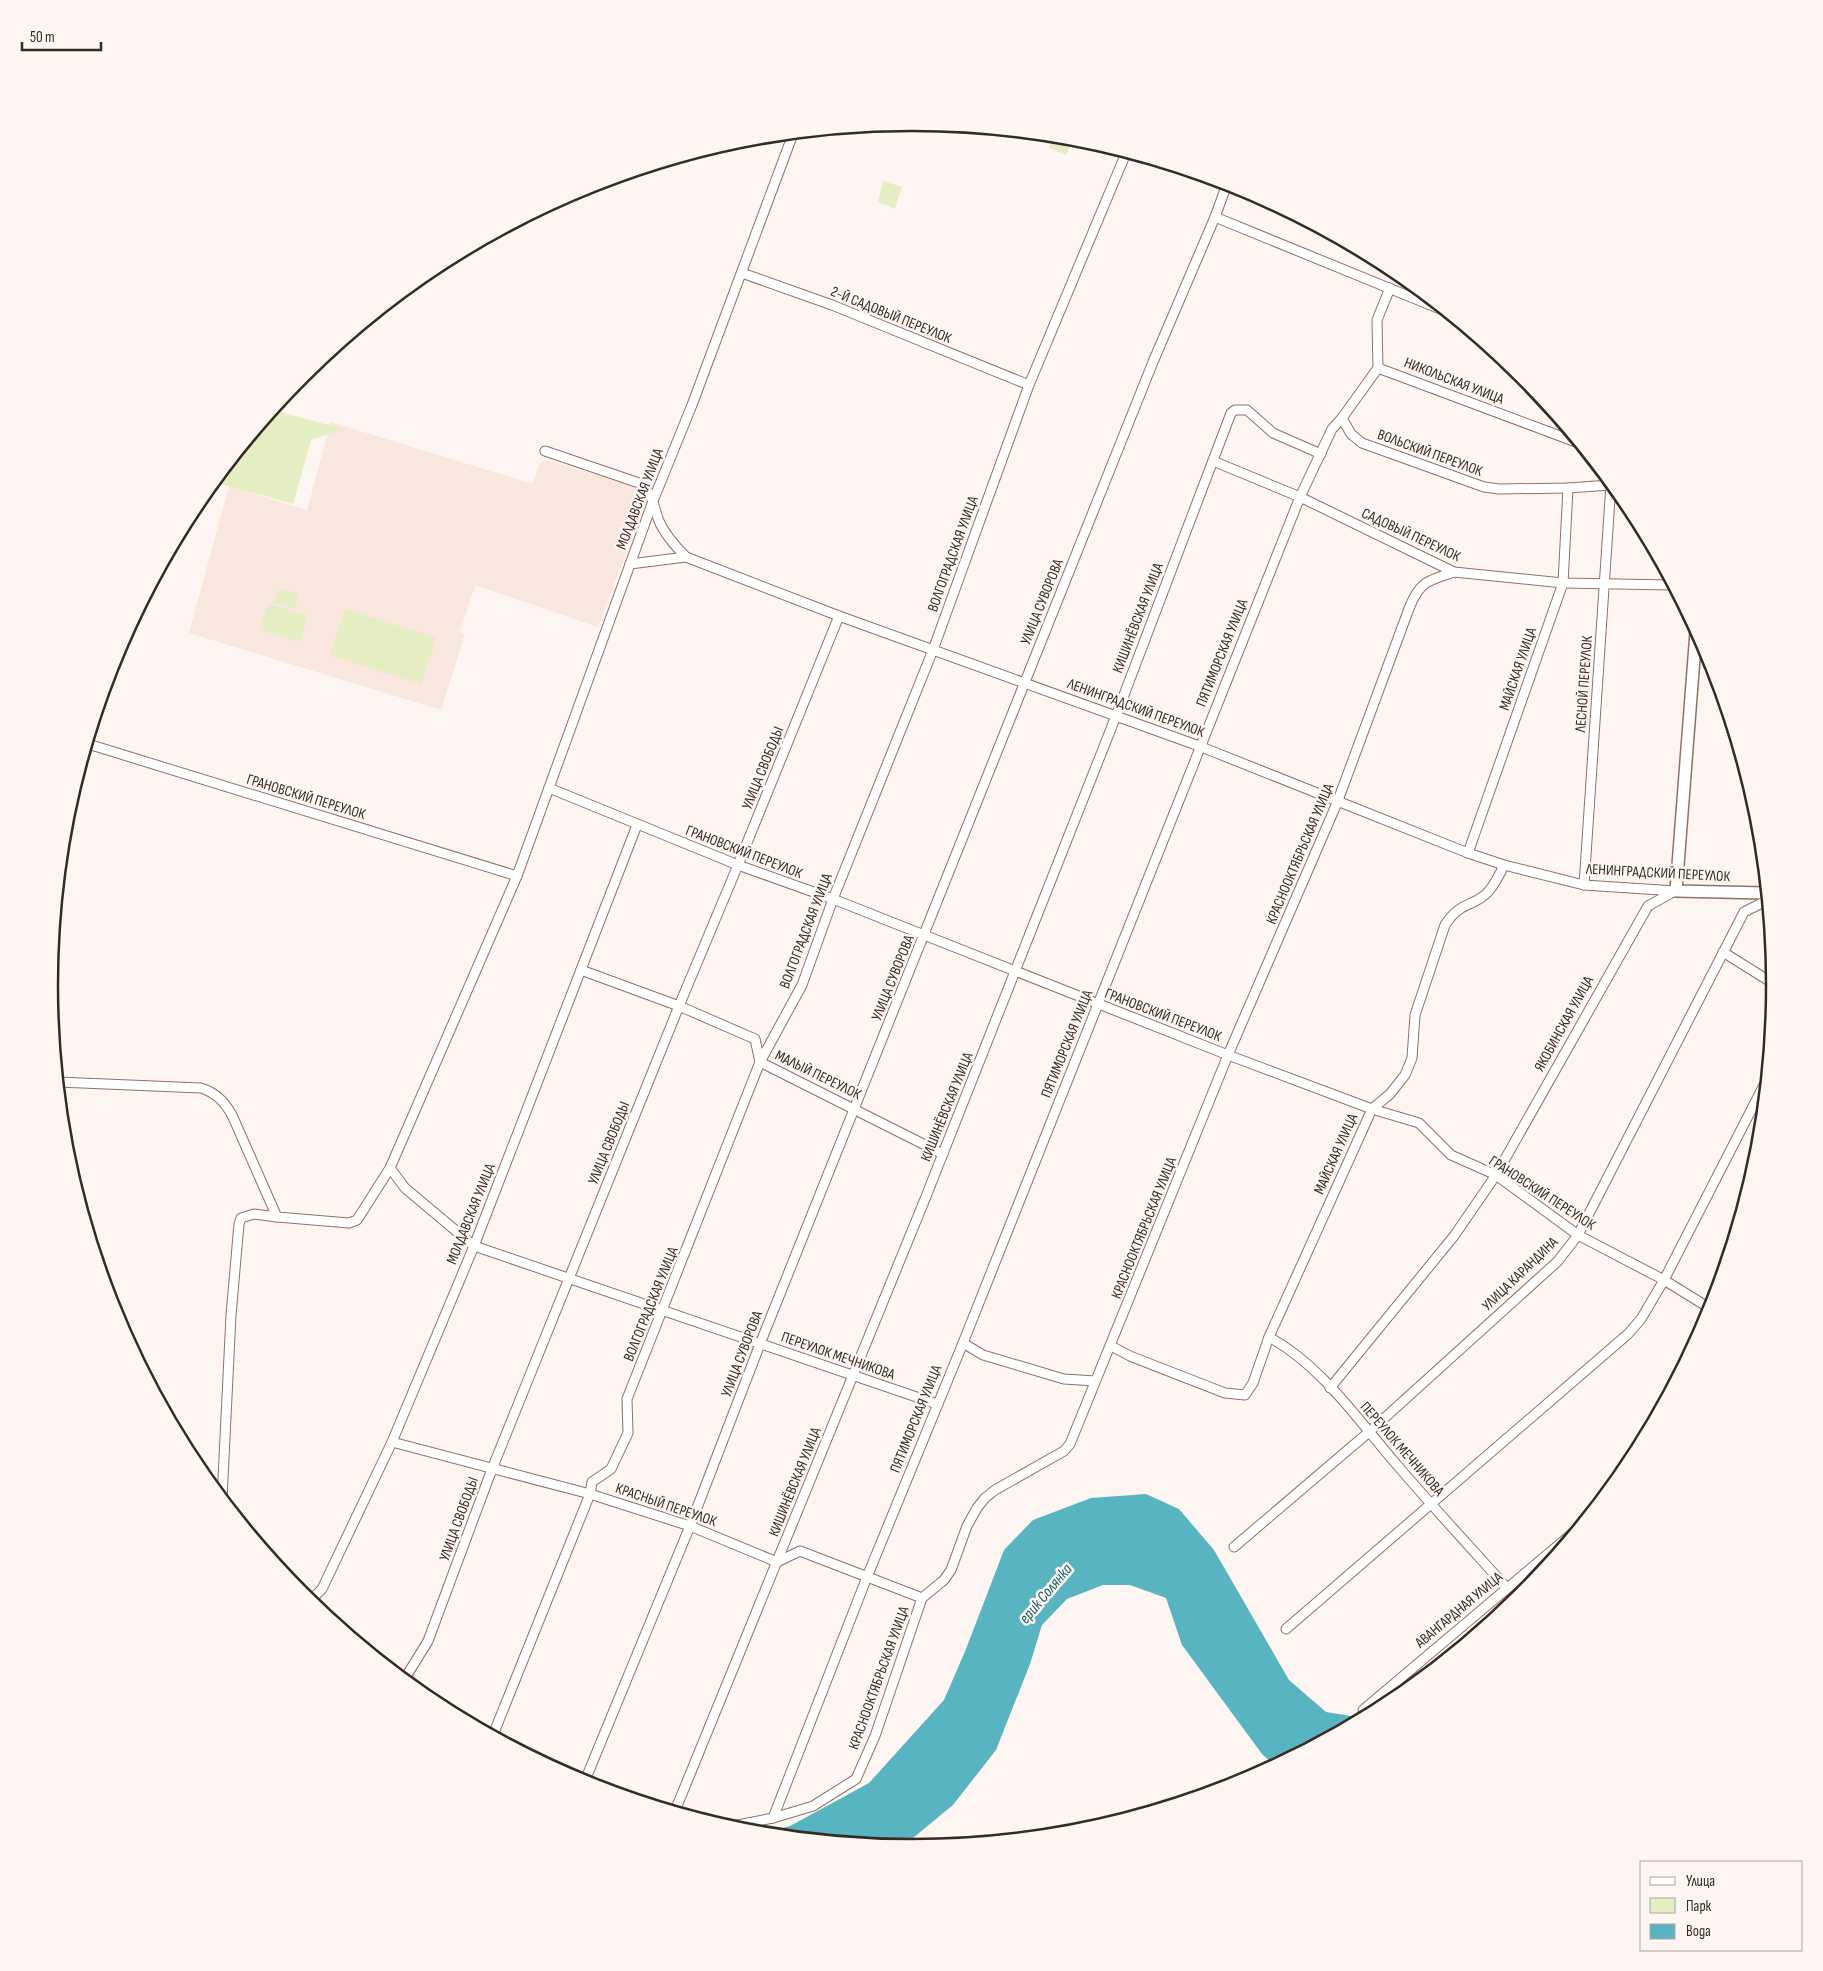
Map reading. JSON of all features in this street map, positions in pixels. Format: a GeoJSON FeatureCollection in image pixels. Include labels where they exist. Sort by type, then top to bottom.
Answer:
{"type":"FeatureCollection","features":[{"type":"Feature","properties":{"kind":"street","name":"МОЛДАВСКАЯ УЛИЦА"},"geometry":{"type":"LineString","coordinates":[[277,1217],[353,1222],[360,1217],[390,1168],[517,876],[653,501],[692,405],[791,141]]}},
{"type":"Feature","properties":{"kind":"street","name":"ВОЛГОГРАДСКАЯ УЛИЦА"},"geometry":{"type":"LineString","coordinates":[[494,1730],[590,1494],[592,1482],[611,1469],[628,1433],[627,1399],[664,1310],[760,1062],[802,985],[832,899],[933,650],[1029,385],[1124,159]]}},
{"type":"Feature","properties":{"kind":"street","name":"УЛИЦА СУВОРОВА"},"geometry":{"type":"LineString","coordinates":[[587,1775],[690,1526],[760,1344],[1160,346],[1224,192]]}},
{"type":"Feature","properties":{"kind":"street"},"geometry":{"type":"LineString","coordinates":[[1215,217],[1422,301]]}},
{"type":"Feature","properties":{"kind":"street","name":"2-Й САДОВЫЙ ПЕРЕУЛОК"},"geometry":{"type":"LineString","coordinates":[[742,273],[832,305],[1029,385]]}},
{"type":"Feature","properties":{"kind":"street"},"geometry":{"type":"LineString","coordinates":[[1378,368],[1377,320],[1390,288]]}},
{"type":"Feature","properties":{"kind":"street","name":"ПЯТИМОРСКАЯ УЛИЦА"},"geometry":{"type":"LineString","coordinates":[[774,1818],[867,1577],[963,1343],[1199,746],[1300,497],[1332,429],[1378,368]]}},
{"type":"Feature","properties":{"kind":"street","name":"НИКОЛЬСКАЯ УЛИЦА"},"geometry":{"type":"LineString","coordinates":[[1378,368],[1567,439]]}},
{"type":"Feature","properties":{"kind":"street","name":"КИШИНЁВСКАЯ УЛИЦА"},"geometry":{"type":"LineString","coordinates":[[677,1806],[1016,971],[1116,716],[1231,413],[1235,410],[1247,410],[1273,434],[1321,454]]}},
{"type":"Feature","properties":{"kind":"street","name":"ВОЛЬСКИЙ ПЕРЕУЛОК"},"geometry":{"type":"LineString","coordinates":[[1342,418],[1351,434],[1362,443],[1473,485],[1499,489],[1603,486]]}},
{"type":"Feature","properties":{"kind":"street","name":"ЛЕНИНГРАДСКИЙ ПЕРЕУЛОК"},"geometry":{"type":"LineString","coordinates":[[545,451],[642,484],[653,501],[659,521],[669,539],[686,557],[840,616],[1199,746],[1337,803],[1468,853],[1504,865],[1584,886],[1760,893]]}},
{"type":"Feature","properties":{"kind":"street","name":"САДОВЫЙ ПЕРЕУЛОК"},"geometry":{"type":"LineString","coordinates":[[1213,461],[1300,497],[1454,572],[1563,582],[1665,585]]}},
{"type":"Feature","properties":{"kind":"street","name":"МАЙСКАЯ УЛИЦА"},"geometry":{"type":"LineString","coordinates":[[1468,853],[1563,582],[1568,488]]}},
{"type":"Feature","properties":{"kind":"street","name":"ЛЕСНОЙ ПЕРЕУЛОК"},"geometry":{"type":"LineString","coordinates":[[1584,886],[1610,495]]}},
{"type":"Feature","properties":{"kind":"street"},"geometry":{"type":"LineString","coordinates":[[630,564],[686,557]]}},
{"type":"Feature","properties":{"kind":"street","name":"КРАСНООКТЯБРЬСКАЯ УЛИЦА"},"geometry":{"type":"LineString","coordinates":[[747,1823],[774,1818],[813,1806],[856,1779],[875,1736],[922,1598],[944,1580],[951,1570],[967,1526],[977,1508],[985,1498],[1064,1451],[1070,1444],[1228,1055],[1337,803],[1415,593],[1424,583],[1454,572]]}},
{"type":"Feature","properties":{"kind":"street","name":"УЛИЦА СВОБОДЫ"},"geometry":{"type":"LineString","coordinates":[[407,1674],[428,1641],[492,1469],[678,1006],[840,616]]}},
{"type":"Feature","properties":{"kind":"street"},"geometry":{"type":"LineString","coordinates":[[1676,891],[1695,647]]}},
{"type":"Feature","properties":{"kind":"street","name":"ГРАНОВСКИЙ ПЕРЕУЛОК"},"geometry":{"type":"LineString","coordinates":[[93,745],[517,876]]}},
{"type":"Feature","properties":{"kind":"street","name":"ГРАНОВСКИЙ ПЕРЕУЛОК"},"geometry":{"type":"LineString","coordinates":[[549,788],[738,865],[832,899],[924,937],[1016,971],[1228,1055],[1372,1109],[1419,1123],[1451,1154],[1496,1175],[1578,1235],[1664,1280],[1703,1304]]}},
{"type":"Feature","properties":{"kind":"street","name":"МОЛДАВСКАЯ УЛИЦА"},"geometry":{"type":"LineString","coordinates":[[315,1596],[322,1589],[392,1442],[474,1246],[638,825]]}},
{"type":"Feature","properties":{"kind":"street","name":"МАЙСКАЯ УЛИЦА"},"geometry":{"type":"LineString","coordinates":[[1111,1346],[1130,1356],[1225,1393],[1245,1395],[1253,1383],[1269,1337],[1372,1109],[1390,1094],[1405,1075],[1412,1058],[1416,1015],[1445,925],[1452,914],[1458,909],[1488,892],[1504,865]]}},
{"type":"Feature","properties":{"kind":"street","name":"ЯКОБИНСКАЯ УЛИЦА"},"geometry":{"type":"LineString","coordinates":[[1330,1388],[1454,1236],[1496,1175],[1648,906],[1676,891]]}},
{"type":"Feature","properties":{"kind":"street","name":"УЛИЦА КАРАНДИНА"},"geometry":{"type":"LineString","coordinates":[[1234,1547],[1369,1432],[1558,1261],[1578,1235],[1744,912],[1761,904]]}},
{"type":"Feature","properties":{"kind":"street"},"geometry":{"type":"LineString","coordinates":[[1723,952],[1766,979]]}},
{"type":"Feature","properties":{"kind":"street","name":"МАЛЫЙ ПЕРЕУЛОК"},"geometry":{"type":"LineString","coordinates":[[581,970],[678,1006],[755,1039],[760,1062],[943,1154]]}},
{"type":"Feature","properties":{"kind":"street"},"geometry":{"type":"LineString","coordinates":[[63,1082],[201,1088],[211,1091],[223,1102],[232,1115],[277,1217]]}},
{"type":"Feature","properties":{"kind":"street"},"geometry":{"type":"LineString","coordinates":[[1286,1629],[1628,1334],[1640,1319],[1664,1280],[1758,1097]]}},
{"type":"Feature","properties":{"kind":"street"},"geometry":{"type":"LineString","coordinates":[[390,1168],[405,1188],[474,1246]]}},
{"type":"Feature","properties":{"kind":"street"},"geometry":{"type":"LineString","coordinates":[[222,1489],[231,1315],[239,1224],[241,1218],[247,1215],[277,1217]]}},
{"type":"Feature","properties":{"kind":"street","name":"ПЕРЕУЛОК МЕЧНИКОВА"},"geometry":{"type":"LineString","coordinates":[[474,1246],[937,1404]]}},
{"type":"Feature","properties":{"kind":"street","name":"ПЕРЕУЛОК МЕЧНИКОВА"},"geometry":{"type":"LineString","coordinates":[[1269,1337],[1302,1358],[1369,1432],[1430,1504],[1507,1588]]}},
{"type":"Feature","properties":{"kind":"street"},"geometry":{"type":"LineString","coordinates":[[963,1343],[983,1355],[1064,1380],[1095,1381]]}},
{"type":"Feature","properties":{"kind":"street","name":"КРАСНЫЙ ПЕРЕУЛОК"},"geometry":{"type":"LineString","coordinates":[[392,1442],[590,1494],[690,1526],[777,1562]]}},
{"type":"Feature","properties":{"kind":"street","name":"АВАНГАРДНАЯ УЛИЦА"},"geometry":{"type":"LineString","coordinates":[[1363,1710],[1555,1548]]}},
{"type":"Feature","properties":{"kind":"street"},"geometry":{"type":"LineString","coordinates":[[777,1562],[800,1551],[922,1598]]}},
{"type":"Feature","properties":{"kind":"shaded area"},"geometry":{"type":"Polygon","coordinates":[[[331,422],[533,484],[539,465],[543,461],[550,461],[631,485],[639,490],[644,495],[645,503],[598,627],[475,585],[460,632],[465,634],[441,710],[189,633],[229,486],[307,510],[331,422]]]}},
{"type":"Feature","properties":{"kind":"green space"},"geometry":{"type":"Polygon","coordinates":[[[1051,144],[1070,147],[1066,155],[1049,148],[1051,144]]]}},
{"type":"Feature","properties":{"kind":"green space"},"geometry":{"type":"Polygon","coordinates":[[[883,181],[902,187],[895,209],[878,202],[883,181]]]}},
{"type":"Feature","properties":{"kind":"green space"},"geometry":{"type":"Polygon","coordinates":[[[279,412],[343,429],[311,440],[293,504],[221,484],[279,412]]]}},
{"type":"Feature","properties":{"kind":"green space"},"geometry":{"type":"Polygon","coordinates":[[[278,589],[299,594],[295,608],[274,603],[278,589]]]}},
{"type":"Feature","properties":{"kind":"green space"},"geometry":{"type":"Polygon","coordinates":[[[268,604],[308,616],[300,642],[260,630],[268,604]]]}},
{"type":"Feature","properties":{"kind":"green space"},"geometry":{"type":"Polygon","coordinates":[[[345,609],[436,638],[421,684],[330,655],[345,609]]]}},
{"type":"Feature","properties":{"kind":"water","name":"ерик Солянка"},"geometry":{"type":"Polygon","coordinates":[[[1146,1494],[1179,1509],[1214,1550],[1289,1680],[1326,1712],[1352,1716],[1269,1760],[1262,1754],[1182,1645],[1166,1598],[1130,1585],[1103,1585],[1067,1599],[1042,1625],[1030,1664],[996,1750],[953,1805],[911,1840],[856,1838],[780,1829],[790,1826],[869,1783],[944,1700],[1004,1550],[1033,1520],[1091,1498],[1146,1494]]]}}]}
